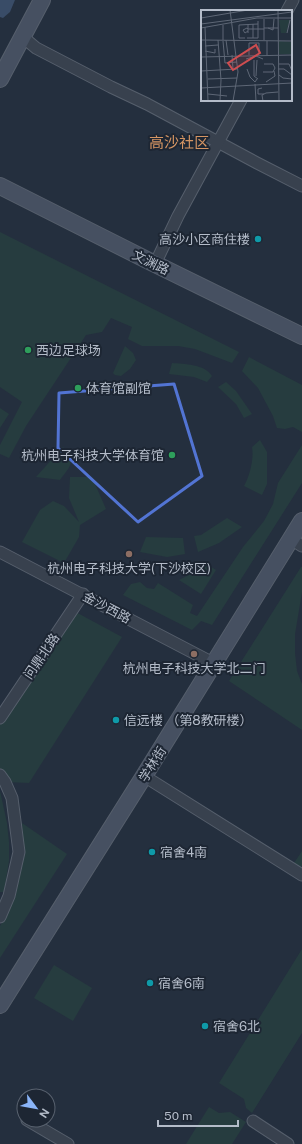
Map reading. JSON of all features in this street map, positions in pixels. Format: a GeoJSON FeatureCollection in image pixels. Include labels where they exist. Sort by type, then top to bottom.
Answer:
{"type":"FeatureCollection","features":[{"type":"Feature","properties":{"kind":"main road"},"geometry":{"type":"LineString","coordinates":[[0,80],[42,0]]}},
{"type":"Feature","properties":{"kind":"main road","name":"文渊路"},"geometry":{"type":"LineString","coordinates":[[0,186],[302,336]]}},
{"type":"Feature","properties":{"kind":"main road","name":"学林街"},"geometry":{"type":"LineString","coordinates":[[0,1005],[213,663],[296,542],[302,521]]}},
{"type":"Feature","properties":{"kind":"street"},"geometry":{"type":"LineString","coordinates":[[288,10],[293,0]]}},
{"type":"Feature","properties":{"kind":"street"},"geometry":{"type":"LineString","coordinates":[[22,37],[36,48],[147,104],[302,186]]}},
{"type":"Feature","properties":{"kind":"street"},"geometry":{"type":"LineString","coordinates":[[155,264],[178,216],[240,101]]}},
{"type":"Feature","properties":{"kind":"street","name":"金沙西路"},"geometry":{"type":"LineString","coordinates":[[0,552],[213,663]]}},
{"type":"Feature","properties":{"kind":"street","name":"问鼎北路"},"geometry":{"type":"LineString","coordinates":[[0,718],[82,594]]}},
{"type":"Feature","properties":{"kind":"street"},"geometry":{"type":"LineString","coordinates":[[0,775],[12,798],[19,852],[9,896],[0,917]]}},
{"type":"Feature","properties":{"kind":"street"},"geometry":{"type":"LineString","coordinates":[[144,776],[302,875]]}},
{"type":"Feature","properties":{"kind":"street"},"geometry":{"type":"LineString","coordinates":[[253,1121],[288,1144]]}},
{"type":"Feature","properties":{"kind":"street"},"geometry":{"type":"LineString","coordinates":[[41,1128],[68,1144]]}},
{"type":"Feature","properties":{"kind":"highlighted area"},"geometry":{"type":"Polygon","coordinates":[[[174,384],[202,476],[138,522],[58,448],[59,393],[174,384]]]}},
{"type":"Feature","properties":{"kind":"green space"},"geometry":{"type":"Polygon","coordinates":[[[0,232],[239,352],[232,363],[195,349],[178,346],[142,346],[128,339],[132,327],[111,318],[102,332],[86,335],[26,426],[9,458],[0,454],[0,445],[22,402],[0,387],[0,232]]]}},
{"type":"Feature","properties":{"kind":"green space"},"geometry":{"type":"Polygon","coordinates":[[[125,346],[133,353],[136,360],[130,369],[121,376],[115,375],[113,373],[125,346]]]}},
{"type":"Feature","properties":{"kind":"green space"},"geometry":{"type":"Polygon","coordinates":[[[249,357],[302,385],[302,432],[293,427],[285,429],[277,428],[273,416],[258,388],[242,371],[249,357]]]}},
{"type":"Feature","properties":{"kind":"green space"},"geometry":{"type":"Polygon","coordinates":[[[172,363],[188,364],[199,367],[209,372],[212,376],[207,382],[194,377],[169,374],[172,363]]]}},
{"type":"Feature","properties":{"kind":"green space"},"geometry":{"type":"Polygon","coordinates":[[[226,382],[236,391],[252,414],[244,418],[236,404],[218,387],[226,382]]]}},
{"type":"Feature","properties":{"kind":"green space"},"geometry":{"type":"Polygon","coordinates":[[[0,408],[9,414],[0,428],[0,408]]]}},
{"type":"Feature","properties":{"kind":"green space"},"geometry":{"type":"Polygon","coordinates":[[[260,440],[267,452],[267,484],[262,495],[244,486],[251,467],[252,447],[260,440]]]}},
{"type":"Feature","properties":{"kind":"green space"},"geometry":{"type":"Polygon","coordinates":[[[302,445],[302,483],[212,625],[201,621],[192,630],[123,595],[131,584],[140,582],[147,588],[154,589],[158,583],[193,605],[190,613],[197,616],[243,547],[264,521],[273,504],[278,483],[302,445]]]}},
{"type":"Feature","properties":{"kind":"green space"},"geometry":{"type":"Polygon","coordinates":[[[63,447],[71,461],[67,471],[60,480],[36,477],[63,447]]]}},
{"type":"Feature","properties":{"kind":"green space"},"geometry":{"type":"Polygon","coordinates":[[[70,477],[92,477],[106,509],[80,525],[79,537],[64,563],[22,542],[40,510],[53,501],[64,506],[79,522],[69,498],[70,477]]]}},
{"type":"Feature","properties":{"kind":"green space"},"geometry":{"type":"Polygon","coordinates":[[[227,518],[242,527],[219,543],[198,552],[194,536],[201,535],[227,518]]]}},
{"type":"Feature","properties":{"kind":"green space"},"geometry":{"type":"Polygon","coordinates":[[[146,537],[183,538],[185,554],[167,557],[140,552],[146,537]]]}},
{"type":"Feature","properties":{"kind":"green space"},"geometry":{"type":"Polygon","coordinates":[[[208,565],[216,570],[201,594],[179,580],[208,565]]]}},
{"type":"Feature","properties":{"kind":"green space"},"geometry":{"type":"Polygon","coordinates":[[[301,567],[302,592],[295,634],[295,653],[297,671],[302,684],[302,730],[229,681],[301,567]]]}},
{"type":"Feature","properties":{"kind":"green space"},"geometry":{"type":"Polygon","coordinates":[[[72,610],[122,637],[29,783],[5,782],[0,775],[0,718],[72,610]]]}},
{"type":"Feature","properties":{"kind":"green space"},"geometry":{"type":"Polygon","coordinates":[[[0,791],[7,823],[9,842],[9,861],[4,892],[0,892],[0,791]]]}},
{"type":"Feature","properties":{"kind":"green space"},"geometry":{"type":"Polygon","coordinates":[[[22,823],[67,854],[0,958],[0,926],[12,903],[23,854],[22,823]]]}},
{"type":"Feature","properties":{"kind":"green space"},"geometry":{"type":"Polygon","coordinates":[[[302,851],[302,867],[294,863],[302,851]]]}},
{"type":"Feature","properties":{"kind":"green space"},"geometry":{"type":"Polygon","coordinates":[[[302,949],[302,1033],[252,1113],[246,1108],[244,1099],[219,1083],[302,949]]]}},
{"type":"Feature","properties":{"kind":"green space"},"geometry":{"type":"Polygon","coordinates":[[[54,965],[92,988],[73,1021],[34,998],[54,965]]]}},
{"type":"Feature","properties":{"kind":"green space"},"geometry":{"type":"Polygon","coordinates":[[[209,1107],[219,1113],[230,1112],[246,1122],[232,1144],[186,1144],[209,1107]]]}},
{"type":"Feature","properties":{"kind":"water"},"geometry":{"type":"Polygon","coordinates":[[[0,0],[15,0],[10,12],[3,18],[0,17],[0,0]]]}},
{"type":"Feature","properties":{"kind":"place","name":"高沙小区商住楼"},"geometry":{"type":"Point","coordinates":[258,239]}},
{"type":"Feature","properties":{"kind":"place","name":"西边足球场"},"geometry":{"type":"Point","coordinates":[28,350]}},
{"type":"Feature","properties":{"kind":"place","name":"体育馆副馆"},"geometry":{"type":"Point","coordinates":[78,388]}},
{"type":"Feature","properties":{"kind":"place","name":"杭州电子科技大学体育馆"},"geometry":{"type":"Point","coordinates":[172,455]}},
{"type":"Feature","properties":{"kind":"place","name":"杭州电子科技大学(下沙校区)"},"geometry":{"type":"Point","coordinates":[129,554]}},
{"type":"Feature","properties":{"kind":"place","name":"杭州电子科技大学北二门"},"geometry":{"type":"Point","coordinates":[194,654]}},
{"type":"Feature","properties":{"kind":"place","name":"信远楼 （第8教研楼）"},"geometry":{"type":"Point","coordinates":[116,720]}},
{"type":"Feature","properties":{"kind":"place","name":"宿舍4南"},"geometry":{"type":"Point","coordinates":[152,852]}},
{"type":"Feature","properties":{"kind":"place","name":"宿舍6南"},"geometry":{"type":"Point","coordinates":[150,983]}},
{"type":"Feature","properties":{"kind":"place","name":"宿舍6北"},"geometry":{"type":"Point","coordinates":[205,1026]}},
{"type":"Feature","properties":{"kind":"district","name":"高沙社区"},"geometry":{"type":"Point","coordinates":[179,143]}}]}
